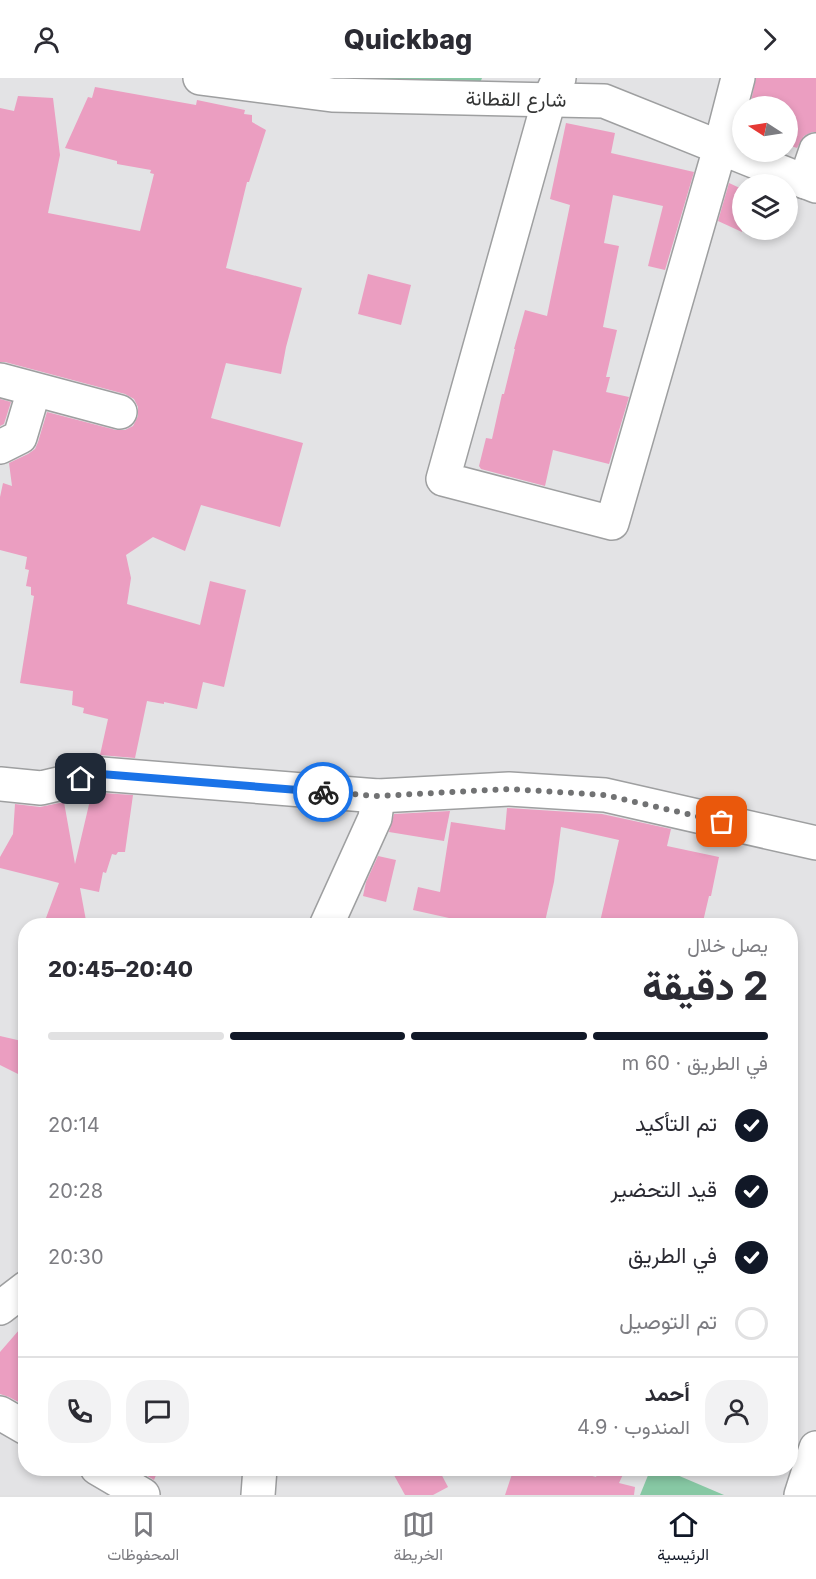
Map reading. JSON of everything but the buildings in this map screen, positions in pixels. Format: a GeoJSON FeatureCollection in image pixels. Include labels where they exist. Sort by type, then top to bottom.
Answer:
{"type":"FeatureCollection","features":[{"type":"Feature","properties":{"kind":"street","name":"شارع القطانة"},"geometry":{"type":"LineString","coordinates":[[200,78],[332,95],[554,89],[604,101],[810,184]]}},
{"type":"Feature","properties":{"kind":"street"},"geometry":{"type":"LineString","coordinates":[[554,89],[443,479],[612,523],[738,78]]}},
{"type":"Feature","properties":{"kind":"street"},"geometry":{"type":"LineString","coordinates":[[810,184],[816,150]]}},
{"type":"Feature","properties":{"kind":"street"},"geometry":{"type":"LineString","coordinates":[[0,380],[120,412]]}},
{"type":"Feature","properties":{"kind":"street"},"geometry":{"type":"LineString","coordinates":[[0,447],[20,437],[34,390]]}},
{"type":"Feature","properties":{"kind":"street"},"geometry":{"type":"LineString","coordinates":[[0,784],[41,788],[101,774],[378,796],[509,789],[605,795],[816,843]]}},
{"type":"Feature","properties":{"kind":"street"},"geometry":{"type":"LineString","coordinates":[[330,918],[375,818],[378,796]]}},
{"type":"Feature","properties":{"kind":"street"},"geometry":{"type":"LineString","coordinates":[[0,1308],[18,1294]]}},
{"type":"Feature","properties":{"kind":"street"},"geometry":{"type":"LineString","coordinates":[[0,1413],[18,1423]]}},
{"type":"Feature","properties":{"kind":"street"},"geometry":{"type":"LineString","coordinates":[[801,1495],[816,1448]]}},
{"type":"Feature","properties":{"kind":"street"},"geometry":{"type":"LineString","coordinates":[[111,1476],[143,1495]]}},
{"type":"Feature","properties":{"kind":"street"},"geometry":{"type":"LineString","coordinates":[[258,1495],[259,1476]]}},
{"type":"Feature","properties":{"kind":"green space"},"geometry":{"type":"Polygon","coordinates":[[[344,78],[482,78],[476,93],[344,78]]]}},
{"type":"Feature","properties":{"kind":"green space"},"geometry":{"type":"Polygon","coordinates":[[[648,1476],[679,1476],[724,1495],[640,1495],[648,1476]]]}},
{"type":"Feature","properties":{"kind":"way so far"},"geometry":{"type":"LineString","coordinates":[[323,792],[378,796],[509,789],[605,795],[722,822]]}},
{"type":"Feature","properties":{"kind":"route"},"geometry":{"type":"LineString","coordinates":[[81,779],[101,774],[323,792]]}}]}
